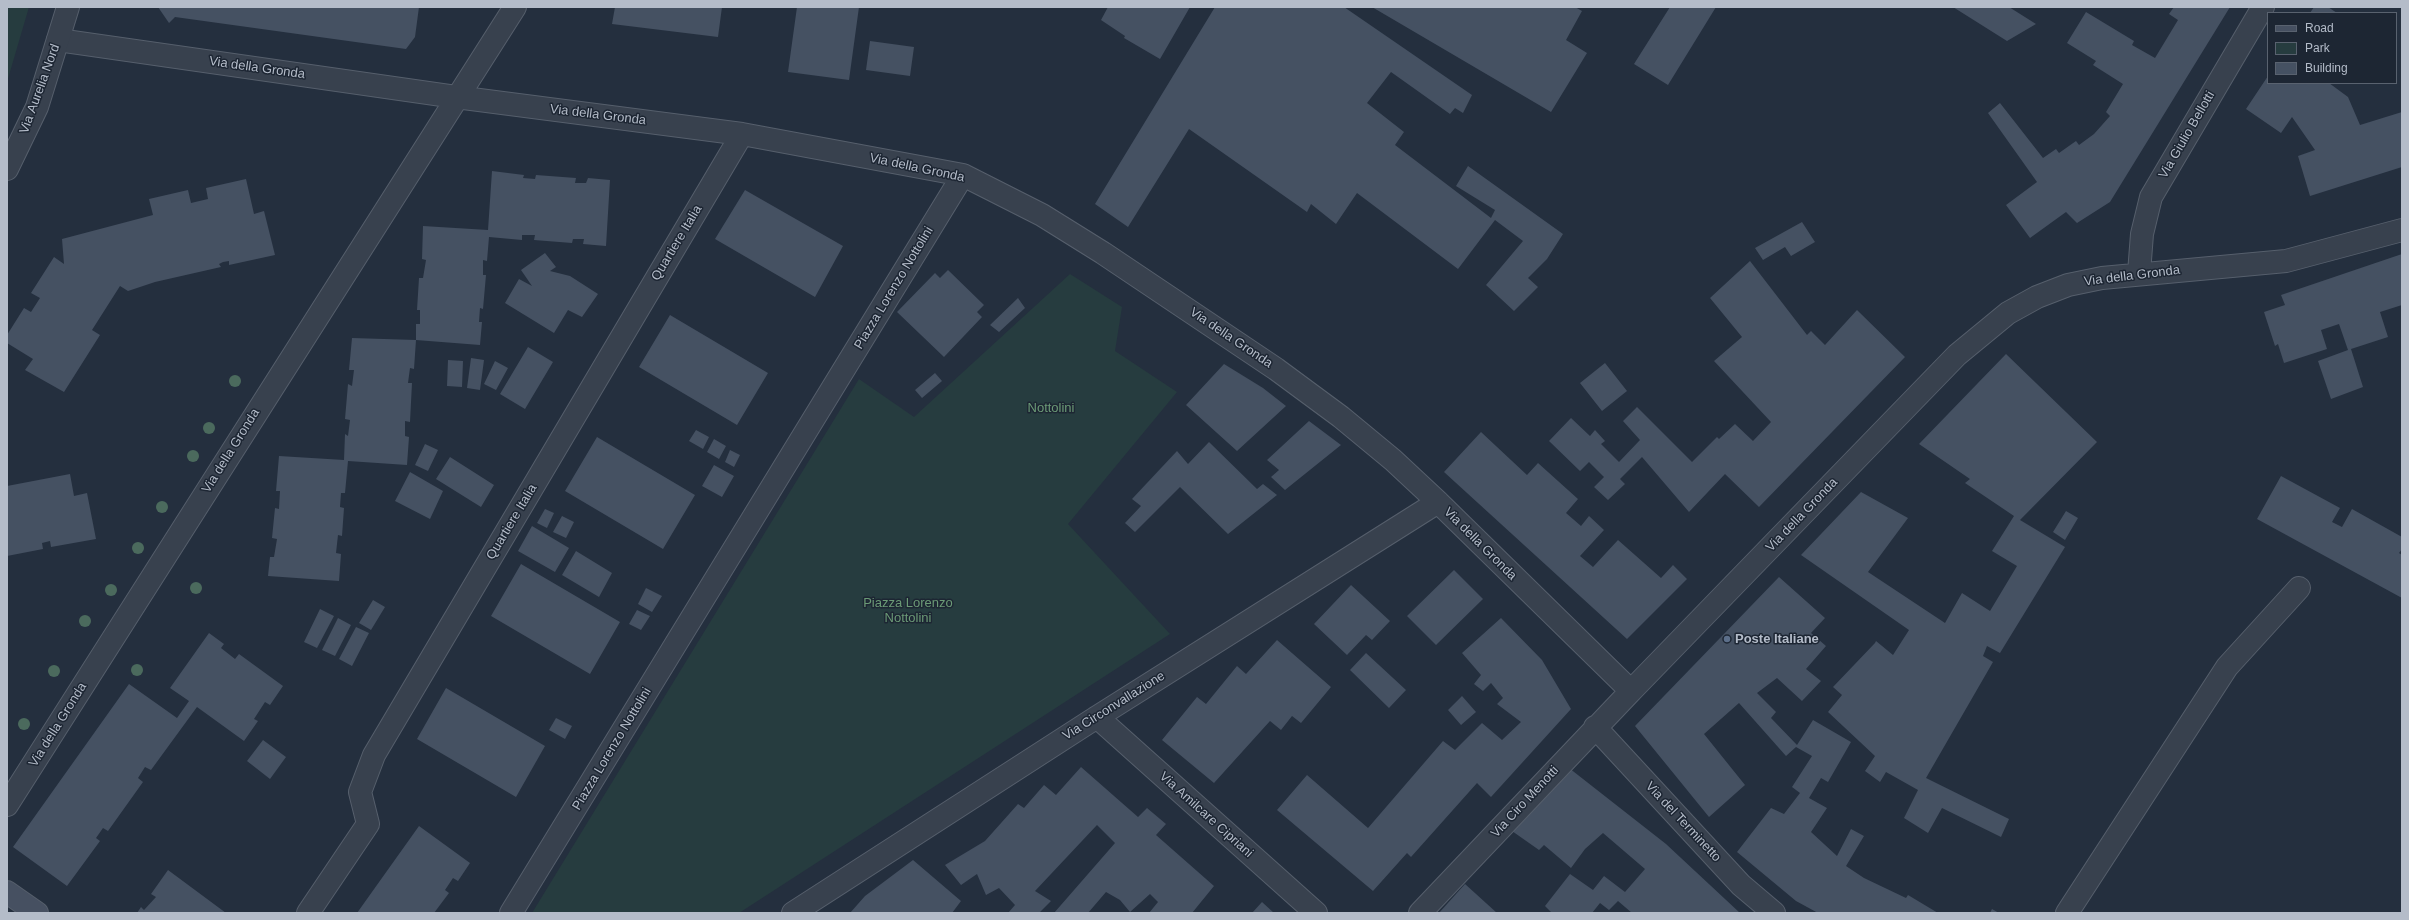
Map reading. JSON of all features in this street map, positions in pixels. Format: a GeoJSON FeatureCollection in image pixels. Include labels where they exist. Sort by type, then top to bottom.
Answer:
{"type":"FeatureCollection","features":[{"type":"Feature","properties":{"kind":"main road"},"geometry":{"type":"LineString","coordinates":[[7,892],[37,913]]}},
{"type":"Feature","properties":{"kind":"street","name":"Via Aurelia Nord"},"geometry":{"type":"LineString","coordinates":[[7,169],[37,107],[68,7]]}},
{"type":"Feature","properties":{"kind":"street","name":"Via della Gronda"},"geometry":{"type":"LineString","coordinates":[[7,805],[456,97],[515,7]]}},
{"type":"Feature","properties":{"kind":"street","name":"Via Giulio Bellotti"},"geometry":{"type":"LineString","coordinates":[[2139,273],[2142,234],[2151,197],[2263,7]]}},
{"type":"Feature","properties":{"kind":"street","name":"Via della Gronda"},"geometry":{"type":"LineString","coordinates":[[58,40],[456,97],[742,134],[962,175],[1042,215],[1170,297],[1276,369],[1341,417],[1393,460],[1438,502],[1631,691],[1952,360],[1988,327],[2037,297],[2068,285],[2102,278],[2139,273],[2286,261],[2402,230]]}},
{"type":"Feature","properties":{"kind":"street","name":"Quartiere Italia"},"geometry":{"type":"LineString","coordinates":[[308,913],[368,824],[360,792],[374,755],[742,134]]}},
{"type":"Feature","properties":{"kind":"street","name":"Piazza Lorenzo Nottolini"},"geometry":{"type":"LineString","coordinates":[[512,913],[962,175]]}},
{"type":"Feature","properties":{"kind":"street","name":"Via Circonvallazione"},"geometry":{"type":"LineString","coordinates":[[793,913],[1097,716],[1438,502]]}},
{"type":"Feature","properties":{"kind":"street"},"geometry":{"type":"LineString","coordinates":[[2066,913],[2227,667],[2299,588]]}},
{"type":"Feature","properties":{"kind":"street","name":"Via Ciro Menotti"},"geometry":{"type":"LineString","coordinates":[[1420,913],[1631,691]]}},
{"type":"Feature","properties":{"kind":"street","name":"Via Amilcare Cipriani"},"geometry":{"type":"LineString","coordinates":[[1097,716],[1316,913]]}},
{"type":"Feature","properties":{"kind":"street","name":"Via del Terminetto"},"geometry":{"type":"LineString","coordinates":[[1596,727],[1741,885],[1774,913]]}},
{"type":"Feature","properties":{"kind":"green space"},"geometry":{"type":"Polygon","coordinates":[[[7,7],[29,7],[7,82],[7,7]]]}},
{"type":"Feature","properties":{"kind":"green space","name":"Piazza Lorenzo Nottolini"},"geometry":{"type":"Polygon","coordinates":[[[1070,274],[1122,307],[1115,351],[1177,392],[1068,524],[1170,634],[739,913],[532,913],[859,379],[914,417],[1070,274]]]}},
{"type":"Feature","properties":{"kind":"building"},"geometry":{"type":"Polygon","coordinates":[[[158,7],[419,7],[415,37],[406,49],[175,17],[169,23],[158,7]]]}},
{"type":"Feature","properties":{"kind":"building"},"geometry":{"type":"Polygon","coordinates":[[[615,7],[722,7],[718,37],[612,24],[615,7]]]}},
{"type":"Feature","properties":{"kind":"building"},"geometry":{"type":"Polygon","coordinates":[[[797,7],[859,7],[849,80],[788,72],[797,7]]]}},
{"type":"Feature","properties":{"kind":"building"},"geometry":{"type":"Polygon","coordinates":[[[1108,7],[1190,7],[1160,59],[1124,38],[1125,36],[1101,20],[1108,7]]]}},
{"type":"Feature","properties":{"kind":"building"},"geometry":{"type":"Polygon","coordinates":[[[1215,7],[1344,7],[1472,95],[1463,113],[1455,108],[1450,114],[1391,72],[1367,103],[1404,132],[1395,145],[1491,218],[1495,210],[1456,186],[1468,166],[1563,234],[1547,259],[1528,278],[1538,287],[1514,311],[1486,285],[1523,241],[1495,220],[1458,269],[1357,193],[1336,224],[1311,204],[1307,212],[1189,129],[1128,227],[1095,204],[1215,7]]]}},
{"type":"Feature","properties":{"kind":"building"},"geometry":{"type":"Polygon","coordinates":[[[1372,7],[1575,7],[1582,11],[1566,40],[1587,53],[1551,112],[1372,7]]]}},
{"type":"Feature","properties":{"kind":"building"},"geometry":{"type":"Polygon","coordinates":[[[1670,7],[1716,7],[1668,85],[1634,64],[1670,7]]]}},
{"type":"Feature","properties":{"kind":"building"},"geometry":{"type":"Polygon","coordinates":[[[1953,7],[2009,7],[2036,24],[2007,41],[1953,7]]]}},
{"type":"Feature","properties":{"kind":"building"},"geometry":{"type":"Polygon","coordinates":[[[2174,7],[2230,7],[2110,202],[2077,223],[2066,212],[2030,238],[2006,205],[2037,182],[1988,113],[2000,103],[2043,158],[2056,149],[2059,153],[2076,141],[2079,145],[2094,134],[2110,116],[2106,112],[2123,84],[2093,65],[2096,61],[2067,43],[2086,12],[2134,41],[2132,45],[2155,58],[2178,20],[2169,14],[2174,7]]]}},
{"type":"Feature","properties":{"kind":"building"},"geometry":{"type":"Polygon","coordinates":[[[2314,7],[2328,7],[2336,12],[2311,12],[2314,7]]]}},
{"type":"Feature","properties":{"kind":"building"},"geometry":{"type":"Polygon","coordinates":[[[870,41],[914,47],[910,76],[866,70],[870,41]]]}},
{"type":"Feature","properties":{"kind":"building"},"geometry":{"type":"Polygon","coordinates":[[[2267,78],[2267,84],[2330,84],[2348,97],[2360,125],[2402,112],[2402,167],[2310,196],[2298,156],[2315,150],[2292,117],[2281,133],[2246,109],[2267,78]]]}},
{"type":"Feature","properties":{"kind":"building"},"geometry":{"type":"Polygon","coordinates":[[[492,171],[524,175],[523,178],[535,179],[536,175],[576,178],[575,183],[586,183],[588,178],[610,180],[606,246],[583,244],[584,239],[573,239],[572,243],[534,240],[535,235],[522,235],[522,240],[489,237],[487,261],[483,260],[483,275],[486,275],[483,309],[480,308],[479,322],[482,322],[480,345],[416,340],[416,324],[420,324],[420,310],[417,310],[419,278],[423,278],[426,260],[422,259],[423,226],[488,230],[492,171]]]}},
{"type":"Feature","properties":{"kind":"building"},"geometry":{"type":"Polygon","coordinates":[[[246,179],[254,214],[264,211],[275,255],[229,265],[229,261],[223,262],[219,264],[221,267],[155,282],[128,291],[120,286],[92,330],[100,335],[64,392],[25,370],[33,359],[7,343],[7,335],[24,308],[31,312],[40,298],[31,293],[54,257],[64,264],[62,239],[153,215],[149,199],[188,190],[191,203],[208,199],[206,188],[246,179]]]}},
{"type":"Feature","properties":{"kind":"building"},"geometry":{"type":"Polygon","coordinates":[[[745,190],[843,246],[815,297],[715,239],[745,190]]]}},
{"type":"Feature","properties":{"kind":"building"},"geometry":{"type":"Polygon","coordinates":[[[1802,222],[1815,242],[1791,256],[1785,247],[1763,260],[1755,248],[1802,222]]]}},
{"type":"Feature","properties":{"kind":"building"},"geometry":{"type":"Polygon","coordinates":[[[545,253],[556,267],[550,271],[570,276],[598,294],[582,317],[568,310],[554,333],[505,303],[519,279],[532,286],[521,270],[545,253]]]}},
{"type":"Feature","properties":{"kind":"building"},"geometry":{"type":"Polygon","coordinates":[[[2402,254],[2402,305],[2380,312],[2388,337],[2351,349],[2363,387],[2331,399],[2318,361],[2348,350],[2339,324],[2321,330],[2327,349],[2284,363],[2278,344],[2275,346],[2264,312],[2285,305],[2281,295],[2402,254]]]}},
{"type":"Feature","properties":{"kind":"building"},"geometry":{"type":"Polygon","coordinates":[[[1750,261],[1807,335],[1811,331],[1825,345],[1857,310],[1905,357],[1759,507],[1725,474],[1689,512],[1642,457],[1620,479],[1625,484],[1608,500],[1594,487],[1604,477],[1589,462],[1580,471],[1549,441],[1571,418],[1590,436],[1595,430],[1605,441],[1601,444],[1619,462],[1640,440],[1623,421],[1637,407],[1692,462],[1717,437],[1719,439],[1735,424],[1753,441],[1771,422],[1714,361],[1742,337],[1710,298],[1750,261]]]}},
{"type":"Feature","properties":{"kind":"building"},"geometry":{"type":"Polygon","coordinates":[[[948,270],[984,305],[977,312],[982,317],[944,357],[897,312],[935,273],[940,278],[948,270]]]}},
{"type":"Feature","properties":{"kind":"building"},"geometry":{"type":"Polygon","coordinates":[[[1018,298],[1025,308],[999,332],[990,325],[1018,298]]]}},
{"type":"Feature","properties":{"kind":"building"},"geometry":{"type":"Polygon","coordinates":[[[670,315],[768,373],[737,425],[639,367],[670,315]]]}},
{"type":"Feature","properties":{"kind":"building"},"geometry":{"type":"Polygon","coordinates":[[[352,338],[416,340],[414,369],[410,368],[408,383],[412,383],[410,422],[405,421],[405,436],[409,437],[407,465],[348,461],[345,493],[341,493],[340,507],[344,508],[342,536],[338,535],[336,553],[341,554],[339,581],[268,576],[270,557],[274,557],[277,539],[272,538],[275,508],[279,509],[280,491],[276,491],[279,456],[344,460],[345,434],[348,436],[350,420],[345,419],[348,384],[352,386],[354,370],[349,370],[352,338]]]}},
{"type":"Feature","properties":{"kind":"building"},"geometry":{"type":"Polygon","coordinates":[[[528,347],[553,362],[525,409],[500,394],[528,347]]]}},
{"type":"Feature","properties":{"kind":"building"},"geometry":{"type":"Polygon","coordinates":[[[2006,354],[2097,442],[2020,520],[2065,547],[2000,653],[1987,646],[1983,656],[1993,662],[1926,778],[2009,819],[2001,837],[1942,808],[1928,833],[1904,818],[1918,790],[1886,772],[1880,782],[1865,771],[1875,756],[1828,712],[1842,695],[1833,687],[1876,641],[1893,655],[1909,630],[1801,555],[1861,492],[1908,518],[1868,572],[1945,623],[1962,593],[1990,611],[2017,566],[1992,551],[2014,516],[1965,483],[1970,479],[1919,444],[2006,354]]]}},
{"type":"Feature","properties":{"kind":"building"},"geometry":{"type":"Polygon","coordinates":[[[471,358],[484,360],[480,390],[467,388],[471,358]]]}},
{"type":"Feature","properties":{"kind":"building"},"geometry":{"type":"Polygon","coordinates":[[[448,360],[463,361],[462,387],[447,386],[448,360]]]}},
{"type":"Feature","properties":{"kind":"building"},"geometry":{"type":"Polygon","coordinates":[[[495,361],[508,368],[496,390],[484,384],[495,361]]]}},
{"type":"Feature","properties":{"kind":"building"},"geometry":{"type":"Polygon","coordinates":[[[1605,363],[1627,391],[1602,411],[1580,383],[1605,363]]]}},
{"type":"Feature","properties":{"kind":"building"},"geometry":{"type":"Polygon","coordinates":[[[1224,364],[1263,388],[1286,406],[1237,451],[1186,405],[1224,364]]]}},
{"type":"Feature","properties":{"kind":"building"},"geometry":{"type":"Polygon","coordinates":[[[935,373],[942,381],[922,398],[915,390],[935,373]]]}},
{"type":"Feature","properties":{"kind":"building"},"geometry":{"type":"Polygon","coordinates":[[[1309,421],[1341,445],[1285,490],[1271,477],[1279,470],[1267,460],[1309,421]]]}},
{"type":"Feature","properties":{"kind":"building"},"geometry":{"type":"Polygon","coordinates":[[[696,430],[709,437],[703,449],[689,441],[696,430]]]}},
{"type":"Feature","properties":{"kind":"building"},"geometry":{"type":"Polygon","coordinates":[[[1481,432],[1527,475],[1538,463],[1578,499],[1566,513],[1581,526],[1589,516],[1604,530],[1580,556],[1593,567],[1618,540],[1661,578],[1673,565],[1687,579],[1627,639],[1444,472],[1481,432]]]}},
{"type":"Feature","properties":{"kind":"building"},"geometry":{"type":"Polygon","coordinates":[[[597,437],[695,495],[663,549],[565,491],[597,437]]]}},
{"type":"Feature","properties":{"kind":"building"},"geometry":{"type":"Polygon","coordinates":[[[714,439],[726,446],[719,459],[707,452],[714,439]]]}},
{"type":"Feature","properties":{"kind":"building"},"geometry":{"type":"Polygon","coordinates":[[[1209,442],[1257,489],[1263,484],[1277,495],[1228,534],[1180,487],[1135,532],[1125,523],[1141,506],[1132,499],[1177,451],[1188,464],[1209,442]]]}},
{"type":"Feature","properties":{"kind":"building"},"geometry":{"type":"Polygon","coordinates":[[[425,444],[438,450],[428,471],[415,465],[425,444]]]}},
{"type":"Feature","properties":{"kind":"building"},"geometry":{"type":"Polygon","coordinates":[[[730,450],[740,455],[734,467],[725,462],[730,450]]]}},
{"type":"Feature","properties":{"kind":"building"},"geometry":{"type":"Polygon","coordinates":[[[450,457],[494,485],[481,507],[436,479],[450,457]]]}},
{"type":"Feature","properties":{"kind":"building"},"geometry":{"type":"Polygon","coordinates":[[[714,465],[734,476],[722,497],[702,486],[714,465]]]}},
{"type":"Feature","properties":{"kind":"building"},"geometry":{"type":"Polygon","coordinates":[[[410,472],[443,491],[430,519],[395,501],[410,472]]]}},
{"type":"Feature","properties":{"kind":"building"},"geometry":{"type":"Polygon","coordinates":[[[70,474],[74,496],[87,493],[96,539],[51,547],[50,541],[42,543],[43,549],[7,556],[7,486],[70,474]]]}},
{"type":"Feature","properties":{"kind":"building"},"geometry":{"type":"Polygon","coordinates":[[[2281,476],[2340,508],[2332,522],[2342,527],[2352,509],[2402,537],[2402,549],[2399,553],[2402,555],[2402,598],[2257,519],[2281,476]]]}},
{"type":"Feature","properties":{"kind":"building"},"geometry":{"type":"Polygon","coordinates":[[[545,509],[554,513],[547,528],[537,523],[545,509]]]}},
{"type":"Feature","properties":{"kind":"building"},"geometry":{"type":"Polygon","coordinates":[[[2066,511],[2078,518],[2065,540],[2053,532],[2066,511]]]}},
{"type":"Feature","properties":{"kind":"building"},"geometry":{"type":"Polygon","coordinates":[[[562,516],[574,522],[566,538],[553,532],[562,516]]]}},
{"type":"Feature","properties":{"kind":"building"},"geometry":{"type":"Polygon","coordinates":[[[532,526],[569,548],[555,572],[518,551],[532,526]]]}},
{"type":"Feature","properties":{"kind":"building"},"geometry":{"type":"Polygon","coordinates":[[[576,551],[612,573],[599,597],[562,575],[576,551]]]}},
{"type":"Feature","properties":{"kind":"building"},"geometry":{"type":"Polygon","coordinates":[[[521,564],[620,622],[590,674],[491,616],[521,564]]]}},
{"type":"Feature","properties":{"kind":"building"},"geometry":{"type":"Polygon","coordinates":[[[1454,570],[1483,599],[1436,645],[1407,616],[1454,570]]]}},
{"type":"Feature","properties":{"kind":"building"},"geometry":{"type":"Polygon","coordinates":[[[1779,577],[1825,618],[1811,633],[1826,646],[1806,669],[1821,681],[1802,701],[1777,678],[1757,693],[1776,712],[1771,718],[1797,745],[1813,720],[1851,742],[1828,782],[1821,778],[1809,798],[1827,808],[1811,832],[1837,856],[1851,829],[1864,836],[1846,866],[1864,878],[1906,898],[1908,895],[1938,913],[1818,913],[1796,901],[1737,852],[1771,808],[1784,814],[1800,793],[1792,787],[1812,756],[1796,747],[1786,756],[1739,703],[1704,734],[1745,785],[1709,817],[1635,726],[1779,577]]]}},
{"type":"Feature","properties":{"kind":"building"},"geometry":{"type":"Polygon","coordinates":[[[1351,585],[1390,621],[1372,640],[1366,635],[1347,655],[1314,624],[1351,585]]]}},
{"type":"Feature","properties":{"kind":"building"},"geometry":{"type":"Polygon","coordinates":[[[646,588],[662,596],[652,612],[638,604],[646,588]]]}},
{"type":"Feature","properties":{"kind":"building"},"geometry":{"type":"Polygon","coordinates":[[[373,600],[385,607],[371,630],[359,623],[373,600]]]}},
{"type":"Feature","properties":{"kind":"building"},"geometry":{"type":"Polygon","coordinates":[[[320,609],[334,616],[317,648],[304,642],[320,609]]]}},
{"type":"Feature","properties":{"kind":"building"},"geometry":{"type":"Polygon","coordinates":[[[637,610],[650,616],[641,630],[629,624],[637,610]]]}},
{"type":"Feature","properties":{"kind":"building"},"geometry":{"type":"Polygon","coordinates":[[[338,618],[351,625],[335,656],[322,650],[338,618]]]}},
{"type":"Feature","properties":{"kind":"building"},"geometry":{"type":"Polygon","coordinates":[[[1501,618],[1542,660],[1571,709],[1491,797],[1477,783],[1411,857],[1407,853],[1373,891],[1277,810],[1307,775],[1368,828],[1443,741],[1455,750],[1482,723],[1502,740],[1521,722],[1497,704],[1503,698],[1491,683],[1483,691],[1474,684],[1481,675],[1462,653],[1501,618]]]}},
{"type":"Feature","properties":{"kind":"building"},"geometry":{"type":"Polygon","coordinates":[[[356,627],[369,633],[352,666],[339,659],[356,627]]]}},
{"type":"Feature","properties":{"kind":"building"},"geometry":{"type":"Polygon","coordinates":[[[209,633],[224,644],[221,648],[235,659],[239,654],[283,686],[270,705],[265,702],[254,719],[258,721],[244,741],[197,707],[151,770],[145,767],[138,778],[143,782],[108,831],[103,828],[96,838],[100,841],[67,886],[13,847],[129,684],[177,718],[189,701],[170,688],[209,633]]]}},
{"type":"Feature","properties":{"kind":"building"},"geometry":{"type":"Polygon","coordinates":[[[1277,640],[1331,687],[1301,723],[1292,716],[1281,730],[1270,721],[1214,783],[1162,740],[1197,697],[1206,704],[1237,666],[1246,674],[1277,640]]]}},
{"type":"Feature","properties":{"kind":"building"},"geometry":{"type":"Polygon","coordinates":[[[1366,653],[1406,690],[1389,708],[1350,670],[1366,653]]]}},
{"type":"Feature","properties":{"kind":"building"},"geometry":{"type":"Polygon","coordinates":[[[446,688],[545,746],[516,797],[417,739],[446,688]]]}},
{"type":"Feature","properties":{"kind":"building"},"geometry":{"type":"Polygon","coordinates":[[[1462,696],[1476,712],[1461,725],[1448,710],[1462,696]]]}},
{"type":"Feature","properties":{"kind":"building"},"geometry":{"type":"Polygon","coordinates":[[[556,718],[572,726],[565,739],[549,730],[556,718]]]}},
{"type":"Feature","properties":{"kind":"building"},"geometry":{"type":"Polygon","coordinates":[[[263,740],[286,757],[270,779],[247,761],[263,740]]]}},
{"type":"Feature","properties":{"kind":"building"},"geometry":{"type":"Polygon","coordinates":[[[1081,767],[1138,817],[1147,808],[1166,824],[1156,835],[1214,886],[1192,913],[1149,913],[1158,902],[1150,894],[1130,912],[1120,900],[1106,892],[1088,913],[1054,913],[1115,843],[1097,825],[1035,891],[1051,901],[1039,913],[1008,913],[1015,905],[999,888],[986,895],[977,874],[961,885],[945,865],[985,841],[1018,804],[1024,808],[1044,785],[1056,795],[1081,767]]]}},
{"type":"Feature","properties":{"kind":"building"},"geometry":{"type":"Polygon","coordinates":[[[1569,768],[1666,844],[1740,913],[1632,913],[1618,901],[1609,910],[1600,903],[1592,913],[1552,913],[1545,906],[1570,874],[1593,890],[1604,876],[1625,892],[1645,869],[1603,833],[1585,849],[1571,868],[1544,845],[1539,850],[1512,831],[1569,768]]]}},
{"type":"Feature","properties":{"kind":"building"},"geometry":{"type":"Polygon","coordinates":[[[419,826],[470,863],[458,881],[453,878],[445,890],[449,893],[434,913],[357,913],[419,826]]]}},
{"type":"Feature","properties":{"kind":"building"},"geometry":{"type":"Polygon","coordinates":[[[913,860],[961,901],[952,913],[850,913],[865,896],[913,860]]]}},
{"type":"Feature","properties":{"kind":"building"},"geometry":{"type":"Polygon","coordinates":[[[168,870],[226,913],[137,913],[141,907],[144,910],[156,897],[151,894],[168,870]]]}},
{"type":"Feature","properties":{"kind":"building"},"geometry":{"type":"Polygon","coordinates":[[[1465,884],[1497,913],[1439,913],[1465,884]]]}},
{"type":"Feature","properties":{"kind":"building"},"geometry":{"type":"Polygon","coordinates":[[[1262,902],[1274,913],[1252,913],[1262,902]]]}},
{"type":"Feature","properties":{"kind":"building"},"geometry":{"type":"Polygon","coordinates":[[[1992,909],[1999,913],[1990,913],[1992,909]]]}},
{"type":"Feature","properties":{"kind":"place","name":"Poste Italiane"},"geometry":{"type":"Point","coordinates":[1727,639]}},
{"type":"Feature","properties":{"kind":"park label","name":"Nottolini"},"geometry":{"type":"Point","coordinates":[1051,408]}}]}
